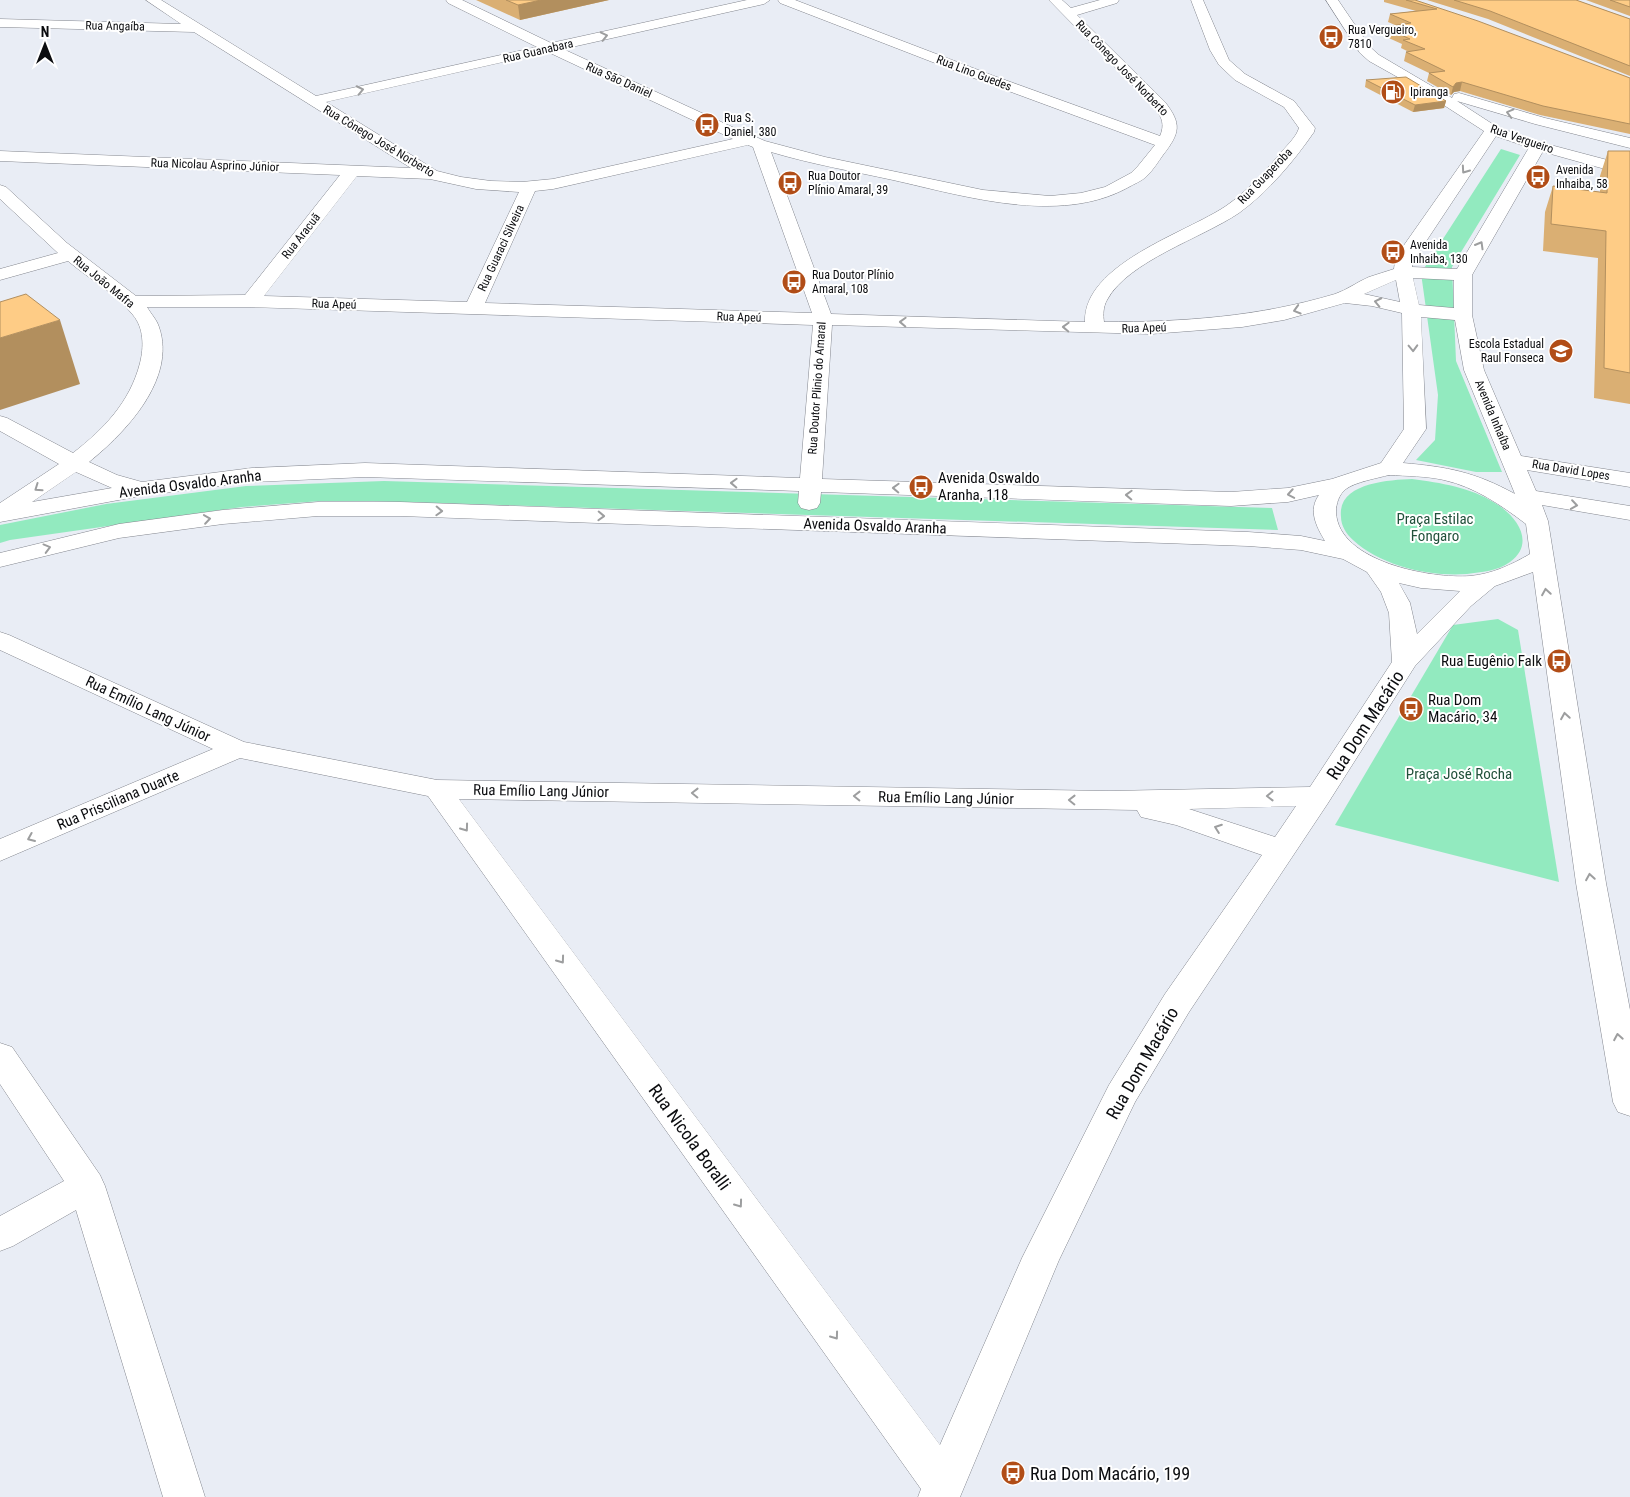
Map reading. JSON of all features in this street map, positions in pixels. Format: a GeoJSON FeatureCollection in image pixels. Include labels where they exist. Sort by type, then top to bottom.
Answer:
{"type":"FeatureCollection","features":[{"type":"Feature","properties":{"kind":"street","name":"Rua Cônego José Norberto"},"geometry":{"type":"LineString","coordinates":[[152,0],[200,28],[312,101],[430,174],[477,185],[528,187],[553,184],[755,142],[833,163],[997,198],[1042,201],[1077,199],[1120,186],[1138,176],[1170,133],[1171,126],[1166,112],[1069,13]]}},
{"type":"Feature","properties":{"kind":"street","name":"Rua São Daniel"},"geometry":{"type":"LineString","coordinates":[[452,0],[549,49],[755,142]]}},
{"type":"Feature","properties":{"kind":"street","name":"Rua Guanabara"},"geometry":{"type":"LineString","coordinates":[[312,101],[764,0]]}},
{"type":"Feature","properties":{"kind":"street","name":"Rua Lino Guedes"},"geometry":{"type":"LineString","coordinates":[[784,0],[989,79],[1164,143]]}},
{"type":"Feature","properties":{"kind":"street"},"geometry":{"type":"LineString","coordinates":[[1055,0],[1069,13],[1113,0]]}},
{"type":"Feature","properties":{"kind":"street","name":"Rua Guaperoba"},"geometry":{"type":"LineString","coordinates":[[1095,328],[1094,312],[1098,299],[1114,280],[1156,251],[1232,209],[1282,162],[1306,132],[1307,128],[1289,104],[1240,77],[1224,62],[1217,50],[1197,0]]}},
{"type":"Feature","properties":{"kind":"street","name":"Rua Vergueiro"},"geometry":{"type":"LineString","coordinates":[[1332,0],[1370,54],[1384,65],[1424,86],[1492,130],[1538,146],[1628,169]]}},
{"type":"Feature","properties":{"kind":"street","name":"Rua Angaíba"},"geometry":{"type":"LineString","coordinates":[[0,24],[200,28]]}},
{"type":"Feature","properties":{"kind":"street","name":"Rua Vergueiro"},"geometry":{"type":"LineString","coordinates":[[1424,86],[1504,112],[1627,142]]}},
{"type":"Feature","properties":{"kind":"street"},"geometry":{"type":"LineString","coordinates":[[1389,468],[1415,429],[1411,310],[1403,272],[1404,261],[1492,130],[1539,129],[1627,142]]}},
{"type":"Feature","properties":{"kind":"street","name":"Rua Doutor Plinio do Amaral"},"geometry":{"type":"LineString","coordinates":[[755,142],[823,319],[808,523]]}},
{"type":"Feature","properties":{"kind":"street"},"geometry":{"type":"LineString","coordinates":[[1463,275],[1538,146]]}},
{"type":"Feature","properties":{"kind":"street","name":"Rua Nicolau Asprino Júnior"},"geometry":{"type":"LineString","coordinates":[[0,156],[430,174]]}},
{"type":"Feature","properties":{"kind":"street","name":"Rua Aracuã"},"geometry":{"type":"LineString","coordinates":[[250,301],[352,171]]}},
{"type":"Feature","properties":{"kind":"street","name":"Rua Guaraci Silveira"},"geometry":{"type":"LineString","coordinates":[[473,309],[528,187]]}},
{"type":"Feature","properties":{"kind":"street","name":"Rua João Mafra"},"geometry":{"type":"LineString","coordinates":[[0,190],[71,255],[131,302],[147,322],[151,337],[150,366],[137,401],[111,432],[76,462],[0,514]]}},
{"type":"Feature","properties":{"kind":"street"},"geometry":{"type":"LineString","coordinates":[[0,275],[71,255]]}},
{"type":"Feature","properties":{"kind":"street","name":"Rua Apeú"},"geometry":{"type":"LineString","coordinates":[[131,302],[250,301],[1095,328],[1151,328],[1242,320],[1284,314],[1344,297],[1375,282],[1403,272],[1463,275]]}},
{"type":"Feature","properties":{"kind":"street","name":"Avenida Inhaíba"},"geometry":{"type":"LineString","coordinates":[[1463,275],[1463,315],[1474,370],[1536,521]]}},
{"type":"Feature","properties":{"kind":"street","name":"Rua Apeú"},"geometry":{"type":"LineString","coordinates":[[1344,297],[1379,302],[1411,310],[1463,315]]}},
{"type":"Feature","properties":{"kind":"street"},"geometry":{"type":"LineString","coordinates":[[0,422],[36,443],[109,480],[140,489]]}},
{"type":"Feature","properties":{"kind":"street","name":"Rua David Lopes"},"geometry":{"type":"LineString","coordinates":[[1512,461],[1630,480]]}},
{"type":"Feature","properties":{"kind":"street"},"geometry":{"type":"LineString","coordinates":[[1541,558],[1519,571],[1488,581],[1462,583],[1413,580],[1377,570],[1349,553],[1334,536],[1326,521],[1325,502],[1338,484],[1389,468],[1447,474],[1485,487],[1512,502],[1536,521],[1590,883],[1630,1102]]}},
{"type":"Feature","properties":{"kind":"street"},"geometry":{"type":"LineString","coordinates":[[364,509],[373,496],[382,471]]}},
{"type":"Feature","properties":{"kind":"street","name":"Avenida Osvaldo Aranha"},"geometry":{"type":"LineString","coordinates":[[0,514],[140,489],[252,475],[311,472],[418,472],[1231,499],[1288,495],[1338,484]]}},
{"type":"Feature","properties":{"kind":"street"},"geometry":{"type":"LineString","coordinates":[[400,509],[406,490],[418,472]]}},
{"type":"Feature","properties":{"kind":"street"},"geometry":{"type":"LineString","coordinates":[[1526,496],[1630,513]]}},
{"type":"Feature","properties":{"kind":"street","name":"Avenida Osvaldo Aranha"},"geometry":{"type":"LineString","coordinates":[[0,560],[119,531],[223,517],[318,509],[400,509],[1248,538],[1301,542],[1349,553]]}},
{"type":"Feature","properties":{"kind":"street","name":"Rua Dom Macário"},"geometry":{"type":"LineString","coordinates":[[1377,570],[1398,600],[1404,622],[1405,662]]}},
{"type":"Feature","properties":{"kind":"street","name":"Rua Dom Macário"},"geometry":{"type":"LineString","coordinates":[[941,1491],[1041,1258],[1121,1095],[1177,1002],[1318,796],[1405,662],[1462,601],[1488,581]]}},
{"type":"Feature","properties":{"kind":"street","name":"Rua Emílio Lang Júnior"},"geometry":{"type":"LineString","coordinates":[[0,640],[237,749],[437,789],[1109,801],[1318,796]]}},
{"type":"Feature","properties":{"kind":"street","name":"Rua Prisciliana Duarte"},"geometry":{"type":"LineString","coordinates":[[0,851],[237,749]]}},
{"type":"Feature","properties":{"kind":"street","name":"Rua Nicola Boralli"},"geometry":{"type":"LineString","coordinates":[[437,789],[941,1491]]}},
{"type":"Feature","properties":{"kind":"street","name":"Rua Emílio Lang Júnior"},"geometry":{"type":"LineString","coordinates":[[1109,801],[1181,816],[1280,850]]}},
{"type":"Feature","properties":{"kind":"street"},"geometry":{"type":"LineString","coordinates":[[0,1056],[87,1186],[184,1497]]}},
{"type":"Feature","properties":{"kind":"street"},"geometry":{"type":"LineString","coordinates":[[0,1235],[87,1186]]}},
{"type":"Feature","properties":{"kind":"green space"},"geometry":{"type":"Polygon","coordinates":[[[1501,149],[1520,155],[1452,267],[1456,361],[1502,472],[1476,472],[1416,460],[1435,440],[1438,395],[1421,273],[1501,149]]]}},
{"type":"Feature","properties":{"kind":"green space","name":"Praça Estilac Fongaro"},"geometry":{"type":"Polygon","coordinates":[[[1412,479],[1465,489],[1503,508],[1516,522],[1520,530],[1522,547],[1518,555],[1505,565],[1489,571],[1467,574],[1438,574],[1407,568],[1377,557],[1350,538],[1341,520],[1342,506],[1347,497],[1355,490],[1378,482],[1412,479]]]}},
{"type":"Feature","properties":{"kind":"green space"},"geometry":{"type":"Polygon","coordinates":[[[384,481],[1272,508],[1278,530],[374,501],[321,501],[242,507],[0,543],[0,525],[106,504],[246,486],[384,481]]]}},
{"type":"Feature","properties":{"kind":"green space","name":"Praça José Rocha"},"geometry":{"type":"Polygon","coordinates":[[[1498,619],[1518,630],[1559,882],[1335,825],[1453,625],[1498,619]]]}},
{"type":"Feature","properties":{"kind":"building"},"geometry":{"type":"Polygon","coordinates":[[[506,0],[541,0],[518,5],[506,0]]]}},
{"type":"Feature","properties":{"kind":"building"},"geometry":{"type":"Polygon","coordinates":[[[1406,0],[1415,0],[1478,21],[1630,78],[1630,124],[1543,106],[1462,82],[1456,83],[1453,87],[1429,73],[1445,71],[1406,52],[1425,49],[1403,40],[1410,39],[1384,27],[1411,23],[1390,14],[1437,9],[1406,0]]]}},
{"type":"Feature","properties":{"kind":"building"},"geometry":{"type":"Polygon","coordinates":[[[1454,0],[1576,0],[1630,19],[1630,66],[1490,11],[1454,0]]]}},
{"type":"Feature","properties":{"kind":"building"},"geometry":{"type":"Polygon","coordinates":[[[1610,0],[1630,0],[1630,7],[1610,0]]]}},
{"type":"Feature","properties":{"kind":"building"},"geometry":{"type":"Polygon","coordinates":[[[1406,77],[1446,101],[1415,105],[1366,80],[1406,77]]]}},
{"type":"Feature","properties":{"kind":"building"},"geometry":{"type":"Polygon","coordinates":[[[1608,151],[1630,151],[1630,373],[1604,368],[1606,231],[1551,224],[1553,186],[1607,193],[1608,151]]]}},
{"type":"Feature","properties":{"kind":"building"},"geometry":{"type":"Polygon","coordinates":[[[26,294],[60,320],[0,338],[0,302],[26,294]]]}},
{"type":"Feature","properties":{"kind":"place","name":"Rua Vergueiro, 7810"},"geometry":{"type":"Point","coordinates":[1331,37]}},
{"type":"Feature","properties":{"kind":"place","name":"Ipiranga"},"geometry":{"type":"Point","coordinates":[1393,92]}},
{"type":"Feature","properties":{"kind":"place","name":"Rua S. Daniel, 380"},"geometry":{"type":"Point","coordinates":[707,125]}},
{"type":"Feature","properties":{"kind":"place","name":"Avenida Inhaiba, 58"},"geometry":{"type":"Point","coordinates":[1538,177]}},
{"type":"Feature","properties":{"kind":"place","name":"Rua Doutor Plínio Amaral, 39"},"geometry":{"type":"Point","coordinates":[790,183]}},
{"type":"Feature","properties":{"kind":"place","name":"Avenida Inhaiba, 130"},"geometry":{"type":"Point","coordinates":[1393,252]}},
{"type":"Feature","properties":{"kind":"place","name":"Rua Doutor Plínio Amaral, 108"},"geometry":{"type":"Point","coordinates":[794,282]}},
{"type":"Feature","properties":{"kind":"place","name":"Escola Estadual Raul Fonseca"},"geometry":{"type":"Point","coordinates":[1561,351]}},
{"type":"Feature","properties":{"kind":"place","name":"Avenida Oswaldo Aranha, 118"},"geometry":{"type":"Point","coordinates":[921,487]}},
{"type":"Feature","properties":{"kind":"place","name":"Rua Eugênio Falk"},"geometry":{"type":"Point","coordinates":[1559,661]}},
{"type":"Feature","properties":{"kind":"place","name":"Rua Dom Macário, 34"},"geometry":{"type":"Point","coordinates":[1411,709]}},
{"type":"Feature","properties":{"kind":"place","name":"Rua Dom Macário, 199"},"geometry":{"type":"Point","coordinates":[1013,1473]}}]}
